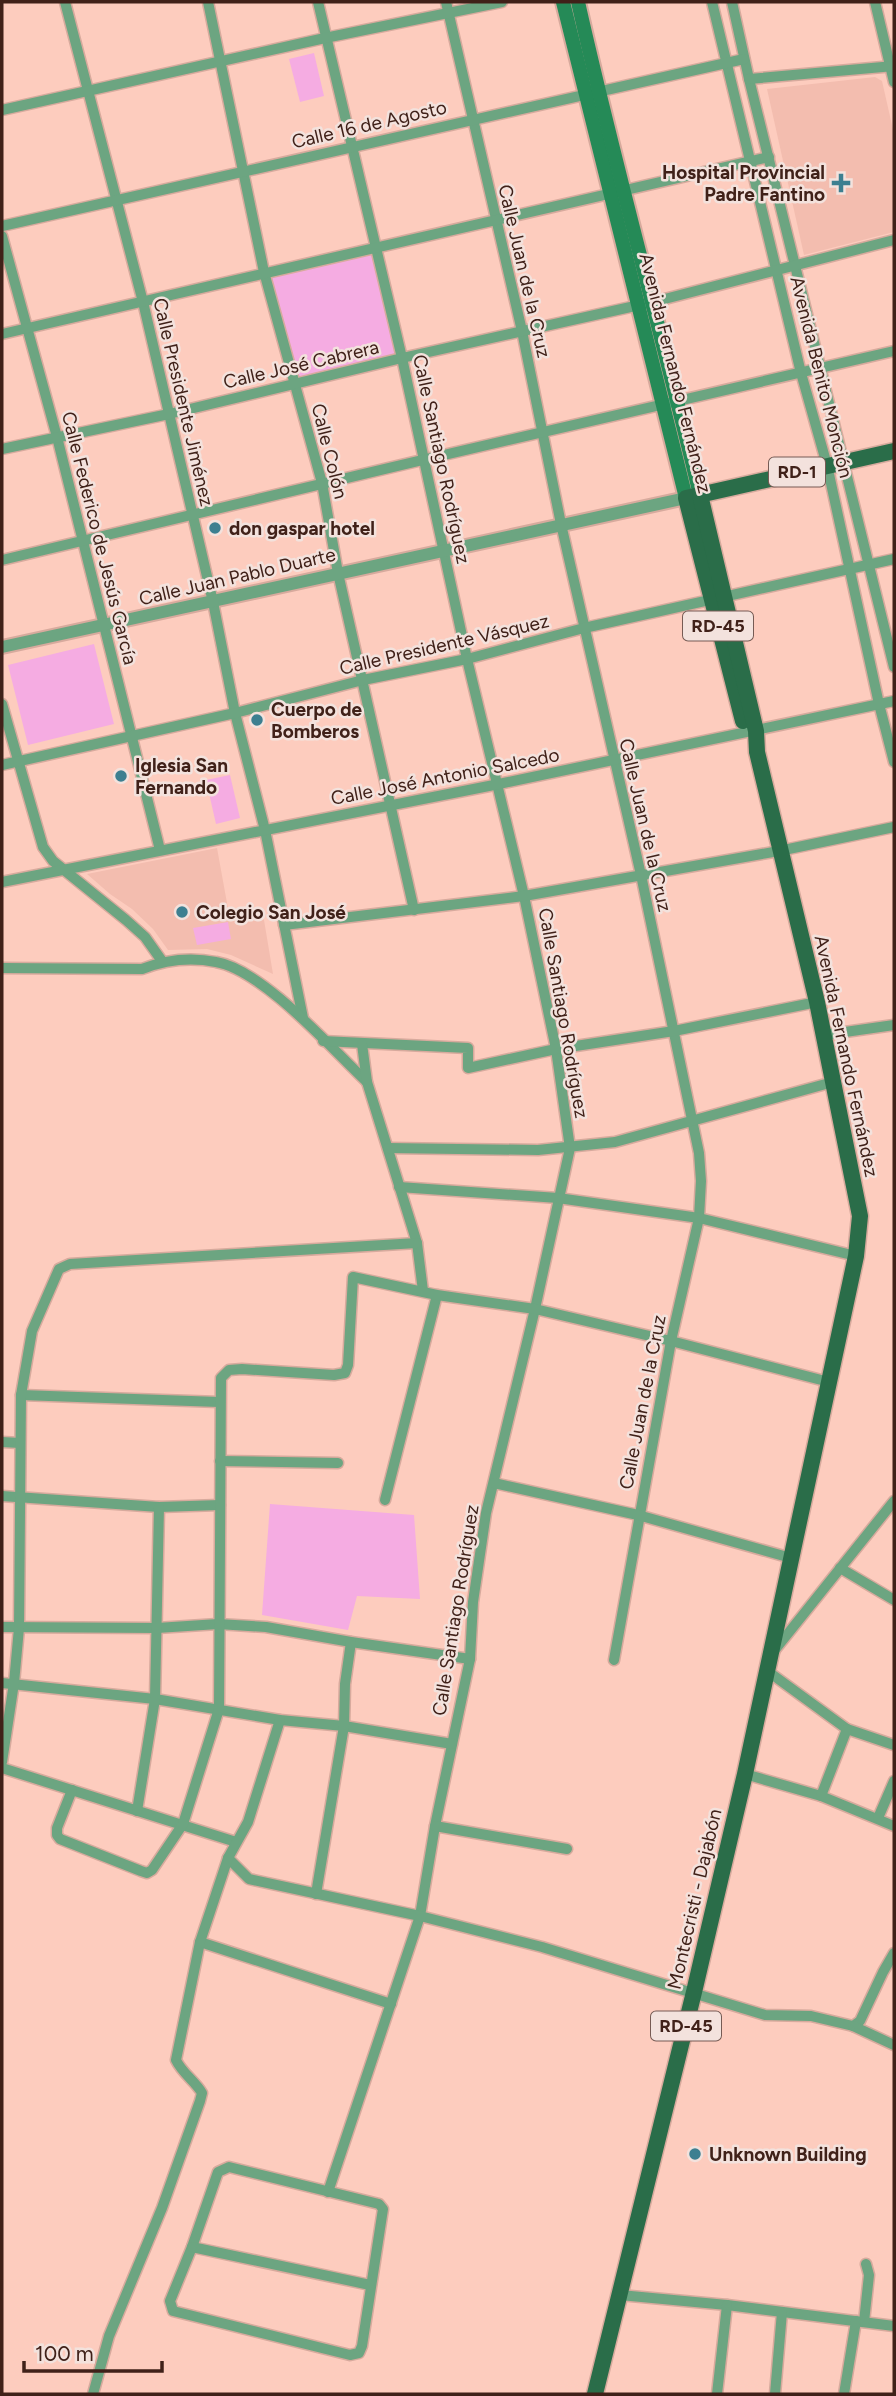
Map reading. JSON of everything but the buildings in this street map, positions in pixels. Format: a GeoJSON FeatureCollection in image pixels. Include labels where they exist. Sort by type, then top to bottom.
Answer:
{"type":"FeatureCollection","features":[{"type":"Feature","properties":{"kind":"main road","name":"Avenida Fernando Fernández"},"geometry":{"type":"LineString","coordinates":[[563,2],[617,192],[653,302],[670,403],[817,1002],[860,1216],[856,1256],[768,1663]]}},
{"type":"Feature","properties":{"kind":"main road","name":"Avenida Fernando Fernández"},"geometry":{"type":"LineString","coordinates":[[578,2],[591,93]]}},
{"type":"Feature","properties":{"kind":"main road","name":"Avenida Fernando Fernández"},"geometry":{"type":"LineString","coordinates":[[617,192],[637,306],[670,403]]}},
{"type":"Feature","properties":{"kind":"main road","name":"RD-1"},"geometry":{"type":"LineString","coordinates":[[693,496],[894,451]]}},
{"type":"Feature","properties":{"kind":"main road","name":"Montecristi - Dajabón"},"geometry":{"type":"LineString","coordinates":[[595,2394],[694,1992],[768,1663]]}},
{"type":"Feature","properties":{"kind":"street","name":"Calle Presidente Jiménez"},"geometry":{"type":"LineString","coordinates":[[65,2],[143,302],[213,602],[235,713],[265,830],[303,1018]]}},
{"type":"Feature","properties":{"kind":"street","name":"Calle Colón"},"geometry":{"type":"LineString","coordinates":[[208,2],[264,272],[321,483],[338,573],[414,910]]}},
{"type":"Feature","properties":{"kind":"street","name":"Calle Santiago Rodríguez"},"geometry":{"type":"LineString","coordinates":[[318,2],[354,146],[467,659],[524,896],[556,1049],[569,1148],[536,1309],[478,1559],[470,1659],[435,1826],[420,1916],[328,2192]]}},
{"type":"Feature","properties":{"kind":"street","name":"Calle Juan de la Cruz"},"geometry":{"type":"LineString","coordinates":[[446,2],[522,331],[561,524],[641,875],[693,1121],[699,1163],[699,1218],[671,1341],[614,1660]]}},
{"type":"Feature","properties":{"kind":"street"},"geometry":{"type":"LineString","coordinates":[[2,110],[502,2]]}},
{"type":"Feature","properties":{"kind":"street","name":"Avenida Benito Monción"},"geometry":{"type":"LineString","coordinates":[[712,2],[800,373],[827,465],[878,704],[894,762]]}},
{"type":"Feature","properties":{"kind":"street","name":"Avenida Benito Monción"},"geometry":{"type":"LineString","coordinates":[[732,2],[894,667]]}},
{"type":"Feature","properties":{"kind":"street"},"geometry":{"type":"LineString","coordinates":[[875,2],[894,82]]}},
{"type":"Feature","properties":{"kind":"street","name":"Calle 16 de Agosto"},"geometry":{"type":"LineString","coordinates":[[2,226],[744,59]]}},
{"type":"Feature","properties":{"kind":"street"},"geometry":{"type":"LineString","coordinates":[[749,79],[892,66]]}},
{"type":"Feature","properties":{"kind":"street"},"geometry":{"type":"LineString","coordinates":[[2,334],[495,218],[769,157]]}},
{"type":"Feature","properties":{"kind":"street","name":"Calle Federico de Jesús García"},"geometry":{"type":"LineString","coordinates":[[2,236],[57,437],[160,850]]}},
{"type":"Feature","properties":{"kind":"street","name":"Calle José Cabrera"},"geometry":{"type":"LineString","coordinates":[[2,449],[169,414],[402,358],[637,306],[894,240]]}},
{"type":"Feature","properties":{"kind":"street"},"geometry":{"type":"LineString","coordinates":[[2,560],[321,483],[894,351]]}},
{"type":"Feature","properties":{"kind":"street","name":"Calle Juan Pablo Duarte"},"geometry":{"type":"LineString","coordinates":[[2,647],[693,496]]}},
{"type":"Feature","properties":{"kind":"street","name":"Calle Presidente Vásquez"},"geometry":{"type":"LineString","coordinates":[[2,765],[235,713],[363,680],[467,659],[584,628],[894,559]]}},
{"type":"Feature","properties":{"kind":"street","name":"Calle José Antonio Salcedo"},"geometry":{"type":"LineString","coordinates":[[2,882],[499,784],[894,701]]}},
{"type":"Feature","properties":{"kind":"street"},"geometry":{"type":"LineString","coordinates":[[2,704],[43,847],[52,861],[145,937],[162,961]]}},
{"type":"Feature","properties":{"kind":"street"},"geometry":{"type":"LineString","coordinates":[[284,925],[524,896],[779,851],[894,827]]}},
{"type":"Feature","properties":{"kind":"street"},"geometry":{"type":"LineString","coordinates":[[2,968],[142,969],[162,961],[218,962],[257,982],[303,1018],[323,1041],[367,1082]]}},
{"type":"Feature","properties":{"kind":"street"},"geometry":{"type":"LineString","coordinates":[[323,1041],[468,1048],[468,1068],[556,1049],[674,1031],[817,1002]]}},
{"type":"Feature","properties":{"kind":"street"},"geometry":{"type":"LineString","coordinates":[[824,1035],[894,1024]]}},
{"type":"Feature","properties":{"kind":"street"},"geometry":{"type":"LineString","coordinates":[[341,1058],[351,1043]]}},
{"type":"Feature","properties":{"kind":"street"},"geometry":{"type":"LineString","coordinates":[[362,1044],[367,1082],[417,1243],[423,1291]]}},
{"type":"Feature","properties":{"kind":"street"},"geometry":{"type":"LineString","coordinates":[[388,1148],[538,1150],[615,1142],[833,1082]]}},
{"type":"Feature","properties":{"kind":"street"},"geometry":{"type":"LineString","coordinates":[[399,1187],[558,1198],[699,1218],[856,1256]]}},
{"type":"Feature","properties":{"kind":"street"},"geometry":{"type":"LineString","coordinates":[[2,1762],[19,1628],[21,1395],[32,1331],[59,1269],[70,1264],[417,1243]]}},
{"type":"Feature","properties":{"kind":"street"},"geometry":{"type":"LineString","coordinates":[[72,1790],[57,1828],[60,1839],[147,1873],[152,1870],[183,1824],[219,1709],[221,1378],[229,1370],[334,1375],[345,1373],[348,1365],[353,1277],[437,1295],[536,1309],[829,1382]]}},
{"type":"Feature","properties":{"kind":"street"},"geometry":{"type":"LineString","coordinates":[[385,1500],[437,1295]]}},
{"type":"Feature","properties":{"kind":"street"},"geometry":{"type":"LineString","coordinates":[[21,1395],[219,1402]]}},
{"type":"Feature","properties":{"kind":"street"},"geometry":{"type":"LineString","coordinates":[[2,1442],[20,1443]]}},
{"type":"Feature","properties":{"kind":"street"},"geometry":{"type":"LineString","coordinates":[[220,1461],[338,1463]]}},
{"type":"Feature","properties":{"kind":"street"},"geometry":{"type":"LineString","coordinates":[[494,1483],[638,1516],[791,1558]]}},
{"type":"Feature","properties":{"kind":"street"},"geometry":{"type":"LineString","coordinates":[[2,1496],[159,1507],[220,1504]]}},
{"type":"Feature","properties":{"kind":"street"},"geometry":{"type":"LineString","coordinates":[[894,1501],[768,1663],[847,1729],[894,1745]]}},
{"type":"Feature","properties":{"kind":"street"},"geometry":{"type":"LineString","coordinates":[[137,1811],[155,1699],[159,1507]]}},
{"type":"Feature","properties":{"kind":"street"},"geometry":{"type":"LineString","coordinates":[[840,1568],[894,1600]]}},
{"type":"Feature","properties":{"kind":"street"},"geometry":{"type":"LineString","coordinates":[[2,1626],[157,1628],[218,1624],[266,1627],[470,1659]]}},
{"type":"Feature","properties":{"kind":"street"},"geometry":{"type":"LineString","coordinates":[[316,1894],[344,1726],[345,1684],[351,1642]]}},
{"type":"Feature","properties":{"kind":"street"},"geometry":{"type":"LineString","coordinates":[[2,1683],[155,1699],[452,1744]]}},
{"type":"Feature","properties":{"kind":"street"},"geometry":{"type":"LineString","coordinates":[[93,2394],[109,2336],[162,2208],[200,2101],[201,2093],[198,2087],[176,2060],[200,1942],[228,1858],[247,1822],[281,1720]]}},
{"type":"Feature","properties":{"kind":"street"},"geometry":{"type":"LineString","coordinates":[[821,1796],[847,1729]]}},
{"type":"Feature","properties":{"kind":"street"},"geometry":{"type":"LineString","coordinates":[[2,1768],[236,1842]]}},
{"type":"Feature","properties":{"kind":"street"},"geometry":{"type":"LineString","coordinates":[[745,1774],[821,1796],[894,1826]]}},
{"type":"Feature","properties":{"kind":"street"},"geometry":{"type":"LineString","coordinates":[[878,1818],[894,1781]]}},
{"type":"Feature","properties":{"kind":"street"},"geometry":{"type":"LineString","coordinates":[[435,1826],[567,1849]]}},
{"type":"Feature","properties":{"kind":"street"},"geometry":{"type":"LineString","coordinates":[[228,1858],[249,1879],[420,1916],[542,1947],[765,2015],[811,2016],[853,2026],[894,2045]]}},
{"type":"Feature","properties":{"kind":"street"},"geometry":{"type":"LineString","coordinates":[[200,1942],[391,2004]]}},
{"type":"Feature","properties":{"kind":"street"},"geometry":{"type":"LineString","coordinates":[[853,2026],[860,2021],[894,1953]]}},
{"type":"Feature","properties":{"kind":"street"},"geometry":{"type":"LineString","coordinates":[[229,2167],[379,2204],[383,2209],[359,2353],[351,2355],[173,2311],[170,2301],[192,2247],[218,2172],[223,2168],[229,2167]]}},
{"type":"Feature","properties":{"kind":"street"},"geometry":{"type":"LineString","coordinates":[[192,2247],[370,2285]]}},
{"type":"Feature","properties":{"kind":"street"},"geometry":{"type":"LineString","coordinates":[[844,2394],[869,2275],[866,2264]]}},
{"type":"Feature","properties":{"kind":"street"},"geometry":{"type":"LineString","coordinates":[[620,2295],[894,2326]]}},
{"type":"Feature","properties":{"kind":"street"},"geometry":{"type":"LineString","coordinates":[[717,2394],[727,2305]]}},
{"type":"Feature","properties":{"kind":"street"},"geometry":{"type":"LineString","coordinates":[[775,2394],[782,2312]]}},
{"type":"Feature","properties":{"kind":"shaded area"},"geometry":{"type":"Polygon","coordinates":[[[314,53],[324,96],[300,102],[289,59],[314,53]]]}},
{"type":"Feature","properties":{"kind":"shaded area","name":"Hospital Provincial Padre Fantino"},"geometry":{"type":"Polygon","coordinates":[[[875,77],[882,81],[894,134],[894,232],[804,255],[767,89],[875,77]]]}},
{"type":"Feature","properties":{"kind":"shaded area"},"geometry":{"type":"Polygon","coordinates":[[[376,246],[402,358],[295,383],[264,272],[376,246]]]}},
{"type":"Feature","properties":{"kind":"shaded area"},"geometry":{"type":"Polygon","coordinates":[[[94,644],[114,724],[28,745],[8,665],[94,644]]]}},
{"type":"Feature","properties":{"kind":"shaded area"},"geometry":{"type":"Polygon","coordinates":[[[230,775],[240,818],[216,824],[206,780],[230,775]]]}},
{"type":"Feature","properties":{"kind":"shaded area","name":"Colegio San José"},"geometry":{"type":"Polygon","coordinates":[[[217,848],[229,914],[262,908],[273,974],[231,955],[207,949],[168,950],[153,929],[132,909],[87,874],[217,848]]]}},
{"type":"Feature","properties":{"kind":"shaded area"},"geometry":{"type":"Polygon","coordinates":[[[228,922],[231,939],[197,945],[193,928],[228,922]]]}},
{"type":"Feature","properties":{"kind":"shaded area"},"geometry":{"type":"Polygon","coordinates":[[[270,1504],[414,1515],[420,1599],[357,1596],[348,1630],[262,1615],[270,1504]]]}},
{"type":"Feature","properties":{"kind":"place","name":"Hospital Provincial Padre Fantino"},"geometry":{"type":"Point","coordinates":[841,183]}},
{"type":"Feature","properties":{"kind":"place","name":"don gaspar hotel"},"geometry":{"type":"Point","coordinates":[215,528]}},
{"type":"Feature","properties":{"kind":"place","name":"Cuerpo de Bomberos"},"geometry":{"type":"Point","coordinates":[257,720]}},
{"type":"Feature","properties":{"kind":"place","name":"Iglesia San Fernando"},"geometry":{"type":"Point","coordinates":[121,776]}},
{"type":"Feature","properties":{"kind":"place","name":"Colegio San José"},"geometry":{"type":"Point","coordinates":[182,912]}},
{"type":"Feature","properties":{"kind":"place","name":"Unknown Building"},"geometry":{"type":"Point","coordinates":[695,2154]}}]}
